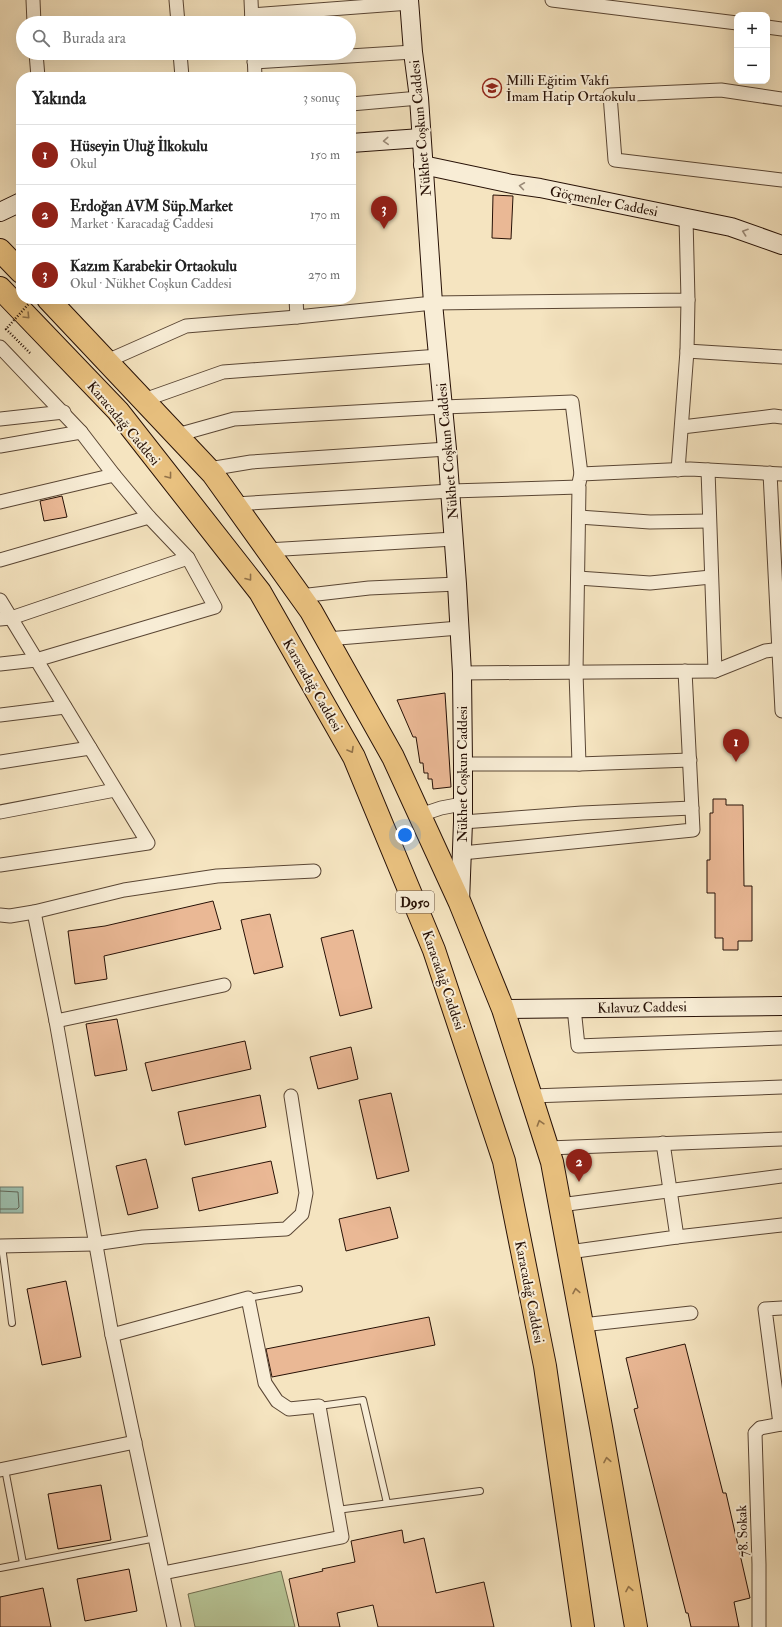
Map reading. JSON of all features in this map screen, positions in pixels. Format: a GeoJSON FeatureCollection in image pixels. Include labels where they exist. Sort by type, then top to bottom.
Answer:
{"type":"FeatureCollection","features":[{"type":"Feature","properties":{"kind":"highway"},"geometry":{"type":"LineString","coordinates":[[0,250],[16,267]]}},
{"type":"Feature","properties":{"kind":"highway","name":"Karacadağ Caddesi"},"geometry":{"type":"LineString","coordinates":[[0,288],[118,410],[260,592],[354,756],[434,950],[504,1161],[545,1366],[583,1627]]}},
{"type":"Feature","properties":{"kind":"highway","name":"Karacadağ Caddesi"},"geometry":{"type":"LineString","coordinates":[[53,304],[209,469],[311,611],[393,757],[460,903],[503,1009],[552,1162],[636,1627]]}},
{"type":"Feature","properties":{"kind":"street"},"geometry":{"type":"LineString","coordinates":[[33,0],[34,16]]}},
{"type":"Feature","properties":{"kind":"street"},"geometry":{"type":"LineString","coordinates":[[176,0],[177,16]]}},
{"type":"Feature","properties":{"kind":"street"},"geometry":{"type":"LineString","coordinates":[[250,0],[252,16]]}},
{"type":"Feature","properties":{"kind":"street"},"geometry":{"type":"LineString","coordinates":[[552,0],[734,23]]}},
{"type":"Feature","properties":{"kind":"street"},"geometry":{"type":"LineString","coordinates":[[280,16],[410,2]]}},
{"type":"Feature","properties":{"kind":"street","name":"Nükhet Coşkun Caddesi"},"geometry":{"type":"LineString","coordinates":[[410,2],[413,52],[419,98],[433,303],[439,356],[454,539],[462,673],[463,822],[460,903]]}},
{"type":"Feature","properties":{"kind":"street"},"geometry":{"type":"LineString","coordinates":[[770,27],[782,29]]}},
{"type":"Feature","properties":{"kind":"street"},"geometry":{"type":"LineString","coordinates":[[356,54],[413,52]]}},
{"type":"Feature","properties":{"kind":"street"},"geometry":{"type":"LineString","coordinates":[[37,60],[38,72]]}},
{"type":"Feature","properties":{"kind":"street"},"geometry":{"type":"LineString","coordinates":[[181,60],[182,72]]}},
{"type":"Feature","properties":{"kind":"street"},"geometry":{"type":"LineString","coordinates":[[254,60],[255,72]]}},
{"type":"Feature","properties":{"kind":"street"},"geometry":{"type":"LineString","coordinates":[[782,99],[721,90],[610,95],[615,160],[782,180]]}},
{"type":"Feature","properties":{"kind":"street"},"geometry":{"type":"LineString","coordinates":[[356,104],[419,98]]}},
{"type":"Feature","properties":{"kind":"street"},"geometry":{"type":"LineString","coordinates":[[356,144],[421,138]]}},
{"type":"Feature","properties":{"kind":"street","name":"Göçmenler Caddesi"},"geometry":{"type":"LineString","coordinates":[[423,164],[512,184],[540,188],[731,227],[782,245]]}},
{"type":"Feature","properties":{"kind":"street"},"geometry":{"type":"LineString","coordinates":[[0,212],[16,204]]}},
{"type":"Feature","properties":{"kind":"street"},"geometry":{"type":"LineString","coordinates":[[678,470],[688,351],[686,218]]}},
{"type":"Feature","properties":{"kind":"street"},"geometry":{"type":"LineString","coordinates":[[107,361],[186,326],[297,317],[433,303],[688,300]]}},
{"type":"Feature","properties":{"kind":"street"},"geometry":{"type":"LineString","coordinates":[[296,304],[297,317]]}},
{"type":"Feature","properties":{"kind":"street"},"geometry":{"type":"LineString","coordinates":[[0,347],[64,412],[148,517],[188,558],[215,607],[36,660],[0,664]]}},
{"type":"Feature","properties":{"kind":"street"},"geometry":{"type":"LineString","coordinates":[[688,351],[782,357]]}},
{"type":"Feature","properties":{"kind":"street"},"geometry":{"type":"LineString","coordinates":[[144,400],[223,372],[439,356]]}},
{"type":"Feature","properties":{"kind":"street"},"geometry":{"type":"LineString","coordinates":[[177,435],[234,419],[443,407],[572,402],[580,481],[578,517],[576,672],[579,764]]}},
{"type":"Feature","properties":{"kind":"street"},"geometry":{"type":"LineString","coordinates":[[0,419],[64,412]]}},
{"type":"Feature","properties":{"kind":"street"},"geometry":{"type":"LineString","coordinates":[[682,427],[782,416]]}},
{"type":"Feature","properties":{"kind":"street"},"geometry":{"type":"LineString","coordinates":[[0,446],[81,432]]}},
{"type":"Feature","properties":{"kind":"street"},"geometry":{"type":"LineString","coordinates":[[209,469],[251,462],[447,449]]}},
{"type":"Feature","properties":{"kind":"street"},"geometry":{"type":"LineString","coordinates":[[235,504],[450,491],[580,481],[678,470],[708,470],[776,474],[782,711]]}},
{"type":"Feature","properties":{"kind":"street"},"geometry":{"type":"LineString","coordinates":[[708,470],[715,671]]}},
{"type":"Feature","properties":{"kind":"street"},"geometry":{"type":"LineString","coordinates":[[0,502],[114,476]]}},
{"type":"Feature","properties":{"kind":"street"},"geometry":{"type":"LineString","coordinates":[[0,560],[148,517]]}},
{"type":"Feature","properties":{"kind":"street"},"geometry":{"type":"LineString","coordinates":[[578,517],[650,522],[709,521]]}},
{"type":"Feature","properties":{"kind":"street"},"geometry":{"type":"LineString","coordinates":[[267,550],[454,539]]}},
{"type":"Feature","properties":{"kind":"street"},"geometry":{"type":"LineString","coordinates":[[5,618],[188,558]]}},
{"type":"Feature","properties":{"kind":"street"},"geometry":{"type":"LineString","coordinates":[[578,578],[650,583],[711,577]]}},
{"type":"Feature","properties":{"kind":"street"},"geometry":{"type":"LineString","coordinates":[[300,596],[368,588],[457,584]]}},
{"type":"Feature","properties":{"kind":"street"},"geometry":{"type":"LineString","coordinates":[[0,600],[5,618],[36,660],[148,843],[0,865]]}},
{"type":"Feature","properties":{"kind":"street"},"geometry":{"type":"LineString","coordinates":[[326,639],[459,628]]}},
{"type":"Feature","properties":{"kind":"street"},"geometry":{"type":"LineString","coordinates":[[462,673],[715,671],[765,651],[781,650]]}},
{"type":"Feature","properties":{"kind":"street"},"geometry":{"type":"LineString","coordinates":[[462,853],[693,830],[686,671]]}},
{"type":"Feature","properties":{"kind":"street"},"geometry":{"type":"LineString","coordinates":[[0,715],[65,707]]}},
{"type":"Feature","properties":{"kind":"street"},"geometry":{"type":"LineString","coordinates":[[0,762],[90,748]]}},
{"type":"Feature","properties":{"kind":"street"},"geometry":{"type":"LineString","coordinates":[[463,764],[579,764],[690,760]]}},
{"type":"Feature","properties":{"kind":"street"},"geometry":{"type":"LineString","coordinates":[[0,812],[115,790]]}},
{"type":"Feature","properties":{"kind":"street"},"geometry":{"type":"LineString","coordinates":[[420,815],[441,808],[462,804]]}},
{"type":"Feature","properties":{"kind":"street"},"geometry":{"type":"LineString","coordinates":[[463,822],[582,813],[692,808]]}},
{"type":"Feature","properties":{"kind":"street"},"geometry":{"type":"LineString","coordinates":[[0,915],[10,916],[34,912],[124,890],[217,876],[314,871]]}},
{"type":"Feature","properties":{"kind":"street"},"geometry":{"type":"LineString","coordinates":[[34,912],[56,1021],[94,1244],[174,1627]]}},
{"type":"Feature","properties":{"kind":"street"},"geometry":{"type":"LineString","coordinates":[[56,1021],[224,985]]}},
{"type":"Feature","properties":{"kind":"street","name":"Kılavuz Caddesi"},"geometry":{"type":"LineString","coordinates":[[503,1009],[782,1006]]}},
{"type":"Feature","properties":{"kind":"street"},"geometry":{"type":"LineString","coordinates":[[574,1008],[578,1046],[782,1038]]}},
{"type":"Feature","properties":{"kind":"street"},"geometry":{"type":"LineString","coordinates":[[532,1096],[782,1087]]}},
{"type":"Feature","properties":{"kind":"street"},"geometry":{"type":"LineString","coordinates":[[1,1246],[94,1244],[144,1237],[286,1229],[302,1214],[306,1193],[291,1096]]}},
{"type":"Feature","properties":{"kind":"street"},"geometry":{"type":"LineString","coordinates":[[548,1148],[782,1139]]}},
{"type":"Feature","properties":{"kind":"street"},"geometry":{"type":"LineString","coordinates":[[663,1143],[677,1237]]}},
{"type":"Feature","properties":{"kind":"street"},"geometry":{"type":"LineString","coordinates":[[560,1205],[782,1176]]}},
{"type":"Feature","properties":{"kind":"street"},"geometry":{"type":"LineString","coordinates":[[569,1252],[677,1237],[782,1225]]}},
{"type":"Feature","properties":{"kind":"street"},"geometry":{"type":"LineString","coordinates":[[112,1335],[248,1298],[266,1383],[277,1401],[289,1409],[318,1406],[342,1537],[163,1573]]}},
{"type":"Feature","properties":{"kind":"street"},"geometry":{"type":"LineString","coordinates":[[781,1424],[765,1310],[782,1308]]}},
{"type":"Feature","properties":{"kind":"street"},"geometry":{"type":"LineString","coordinates":[[582,1325],[691,1313]]}},
{"type":"Feature","properties":{"kind":"street","name":"78. Sokak"},"geometry":{"type":"LineString","coordinates":[[759,1627],[759,1564],[755,1434],[760,1428],[781,1424]]}},
{"type":"Feature","properties":{"kind":"street"},"geometry":{"type":"LineString","coordinates":[[2,1470],[135,1442]]}},
{"type":"Feature","properties":{"kind":"lane"},"geometry":{"type":"LineString","coordinates":[[1,1246],[12,1323]]}},
{"type":"Feature","properties":{"kind":"lane"},"geometry":{"type":"LineString","coordinates":[[248,1298],[299,1289]]}},
{"type":"Feature","properties":{"kind":"lane"},"geometry":{"type":"LineString","coordinates":[[318,1406],[363,1400],[387,1503]]}},
{"type":"Feature","properties":{"kind":"lane"},"geometry":{"type":"LineString","coordinates":[[2,1470],[23,1563]]}},
{"type":"Feature","properties":{"kind":"lane"},"geometry":{"type":"LineString","coordinates":[[337,1510],[480,1491]]}},
{"type":"Feature","properties":{"kind":"lane"},"geometry":{"type":"LineString","coordinates":[[0,1568],[156,1538]]}},
{"type":"Feature","properties":{"kind":"path"},"geometry":{"type":"LineString","coordinates":[[28,304],[6,329],[30,353]]}},
{"type":"Feature","properties":{"kind":"shaded area"},"geometry":{"type":"Polygon","coordinates":[[[281,1571],[295,1627],[195,1627],[188,1594],[281,1571]]]}},
{"type":"Feature","properties":{"kind":"water"},"geometry":{"type":"Polygon","coordinates":[[[0,1187],[23,1187],[23,1213],[0,1213],[0,1187]]]}},
{"type":"Feature","properties":{"kind":"building"},"geometry":{"type":"Polygon","coordinates":[[[493,195],[513,196],[511,239],[492,238],[493,195]]]}},
{"type":"Feature","properties":{"kind":"building"},"geometry":{"type":"Polygon","coordinates":[[[62,496],[67,517],[44,521],[40,501],[62,496]]]}},
{"type":"Feature","properties":{"kind":"building"},"geometry":{"type":"Polygon","coordinates":[[[445,693],[451,787],[433,789],[432,779],[428,779],[428,773],[424,773],[423,763],[420,763],[416,737],[413,737],[397,700],[445,693]]]}},
{"type":"Feature","properties":{"kind":"building"},"geometry":{"type":"Polygon","coordinates":[[[713,799],[726,799],[726,805],[743,805],[744,886],[752,886],[752,941],[738,941],[738,950],[723,950],[723,938],[715,938],[715,893],[707,893],[707,860],[710,860],[710,813],[713,813],[713,799]]]}},
{"type":"Feature","properties":{"kind":"building"},"geometry":{"type":"Polygon","coordinates":[[[213,901],[221,929],[104,956],[107,979],[75,984],[68,931],[105,926],[213,901]]]}},
{"type":"Feature","properties":{"kind":"building"},"geometry":{"type":"Polygon","coordinates":[[[270,914],[283,967],[254,974],[241,920],[270,914]]]}},
{"type":"Feature","properties":{"kind":"building"},"geometry":{"type":"Polygon","coordinates":[[[353,930],[372,1008],[340,1016],[321,938],[353,930]]]}},
{"type":"Feature","properties":{"kind":"building"},"geometry":{"type":"Polygon","coordinates":[[[117,1019],[127,1070],[95,1076],[86,1024],[117,1019]]]}},
{"type":"Feature","properties":{"kind":"building"},"geometry":{"type":"Polygon","coordinates":[[[245,1041],[251,1069],[152,1091],[145,1063],[245,1041]]]}},
{"type":"Feature","properties":{"kind":"building"},"geometry":{"type":"Polygon","coordinates":[[[351,1047],[358,1079],[318,1089],[310,1057],[351,1047]]]}},
{"type":"Feature","properties":{"kind":"building"},"geometry":{"type":"Polygon","coordinates":[[[391,1093],[409,1171],[377,1179],[359,1100],[391,1093]]]}},
{"type":"Feature","properties":{"kind":"building"},"geometry":{"type":"Polygon","coordinates":[[[260,1095],[266,1127],[185,1145],[178,1112],[260,1095]]]}},
{"type":"Feature","properties":{"kind":"building"},"geometry":{"type":"Polygon","coordinates":[[[146,1159],[158,1208],[128,1215],[116,1166],[146,1159]]]}},
{"type":"Feature","properties":{"kind":"building"},"geometry":{"type":"Polygon","coordinates":[[[271,1161],[278,1193],[199,1211],[192,1178],[271,1161]]]}},
{"type":"Feature","properties":{"kind":"building"},"geometry":{"type":"Polygon","coordinates":[[[390,1207],[398,1238],[346,1251],[339,1219],[390,1207]]]}},
{"type":"Feature","properties":{"kind":"building"},"geometry":{"type":"Polygon","coordinates":[[[66,1281],[81,1357],[42,1365],[27,1289],[66,1281]]]}},
{"type":"Feature","properties":{"kind":"building"},"geometry":{"type":"Polygon","coordinates":[[[429,1317],[435,1345],[272,1377],[266,1349],[429,1317]]]}},
{"type":"Feature","properties":{"kind":"building"},"geometry":{"type":"Polygon","coordinates":[[[685,1344],[723,1493],[726,1493],[750,1598],[734,1602],[739,1627],[691,1627],[688,1613],[686,1613],[634,1409],[638,1408],[626,1358],[685,1344]]]}},
{"type":"Feature","properties":{"kind":"building"},"geometry":{"type":"Polygon","coordinates":[[[101,1485],[111,1540],[58,1549],[48,1494],[101,1485]]]}},
{"type":"Feature","properties":{"kind":"building"},"geometry":{"type":"Polygon","coordinates":[[[402,1530],[404,1543],[424,1538],[436,1593],[484,1582],[494,1627],[378,1627],[373,1605],[337,1613],[340,1627],[299,1627],[289,1579],[323,1571],[322,1569],[355,1562],[351,1541],[402,1530]]]}},
{"type":"Feature","properties":{"kind":"building"},"geometry":{"type":"Polygon","coordinates":[[[129,1569],[137,1611],[85,1621],[77,1579],[129,1569]]]}},
{"type":"Feature","properties":{"kind":"building"},"geometry":{"type":"Polygon","coordinates":[[[43,1588],[51,1627],[0,1627],[0,1597],[43,1588]]]}},
{"type":"Feature","properties":{"kind":"place","name":"Milli Eğitim Vakfı İmam Hatip Ortaokulu"},"geometry":{"type":"Point","coordinates":[492,88]}},
{"type":"Feature","properties":{"kind":"place","name":"Kazım Karabekir Ortaokulu"},"geometry":{"type":"Point","coordinates":[384,229]}},
{"type":"Feature","properties":{"kind":"place","name":"Hüseyin Uluğ İlkokulu"},"geometry":{"type":"Point","coordinates":[736,762]}},
{"type":"Feature","properties":{"kind":"place","name":"Erdoğan AVM Süp.Market"},"geometry":{"type":"Point","coordinates":[579,1182]}}]}
